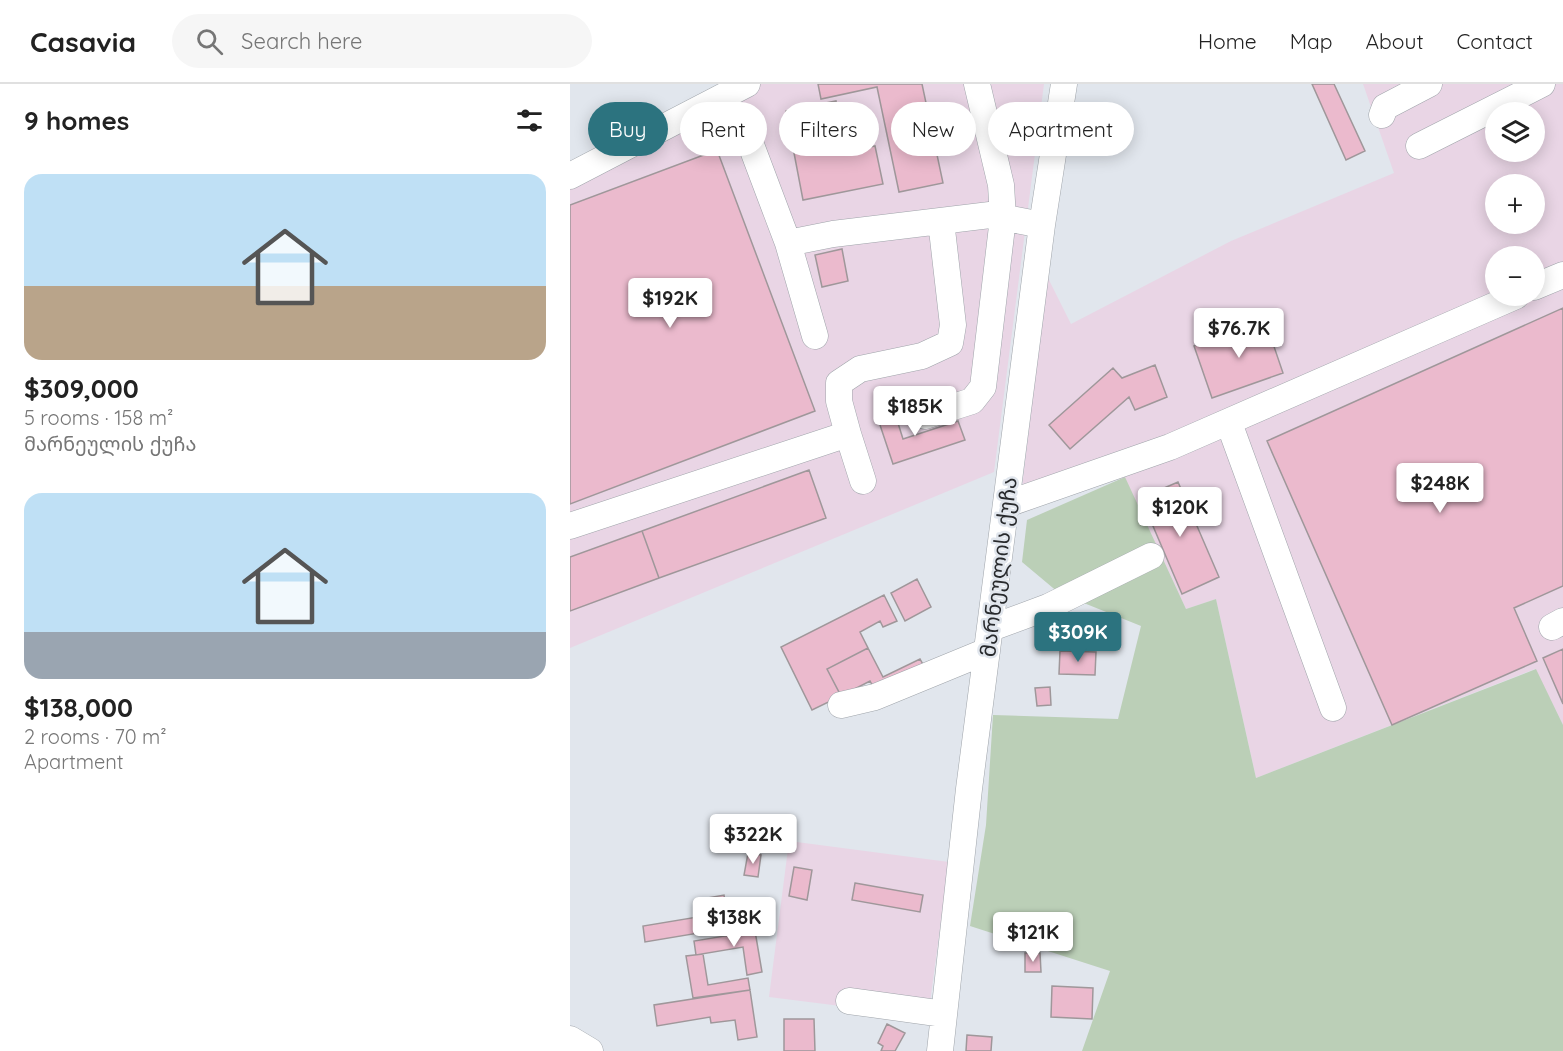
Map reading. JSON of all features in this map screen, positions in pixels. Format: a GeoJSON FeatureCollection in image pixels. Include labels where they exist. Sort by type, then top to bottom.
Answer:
{"type":"FeatureCollection","features":[{"type":"Feature","properties":{"kind":"street"},"geometry":{"type":"LineString","coordinates":[[570,176],[747,84]]}},
{"type":"Feature","properties":{"kind":"street"},"geometry":{"type":"LineString","coordinates":[[925,416],[972,401],[983,387],[1003,218],[1001,185],[977,84]]}},
{"type":"Feature","properties":{"kind":"street","name":"მარნეულის ქუჩა"},"geometry":{"type":"LineString","coordinates":[[940,1051],[969,789],[1042,225],[1064,84]]}},
{"type":"Feature","properties":{"kind":"street"},"geometry":{"type":"LineString","coordinates":[[1382,115],[1385,107],[1429,84]]}},
{"type":"Feature","properties":{"kind":"street"},"geometry":{"type":"LineString","coordinates":[[1419,146],[1538,85]]}},
{"type":"Feature","properties":{"kind":"street"},"geometry":{"type":"LineString","coordinates":[[755,156],[788,243],[816,336]]}},
{"type":"Feature","properties":{"kind":"street"},"geometry":{"type":"LineString","coordinates":[[788,243],[833,234],[990,215],[1042,225]]}},
{"type":"Feature","properties":{"kind":"street"},"geometry":{"type":"LineString","coordinates":[[863,482],[839,401],[839,382],[860,369],[922,356],[950,343],[954,325],[941,221]]}},
{"type":"Feature","properties":{"kind":"street"},"geometry":{"type":"LineString","coordinates":[[1545,282],[1563,274]]}},
{"type":"Feature","properties":{"kind":"street"},"geometry":{"type":"LineString","coordinates":[[1007,504],[1170,447],[1493,306]]}},
{"type":"Feature","properties":{"kind":"street"},"geometry":{"type":"LineString","coordinates":[[1228,423],[1333,708]]}},
{"type":"Feature","properties":{"kind":"street"},"geometry":{"type":"LineString","coordinates":[[570,526],[848,434]]}},
{"type":"Feature","properties":{"kind":"street"},"geometry":{"type":"LineString","coordinates":[[841,705],[875,697],[1151,556]]}},
{"type":"Feature","properties":{"kind":"street"},"geometry":{"type":"LineString","coordinates":[[849,1001],[944,1014]]}},
{"type":"Feature","properties":{"kind":"street"},"geometry":{"type":"LineString","coordinates":[[570,1039],[590,1051]]}},
{"type":"Feature","properties":{"kind":"shaded area"},"geometry":{"type":"Polygon","coordinates":[[[748,84],[1044,84],[1042,102],[988,102],[988,156],[1035,156],[994,472],[570,648],[570,164],[588,156],[668,156],[668,120],[680,115],[680,156],[767,156],[767,102],[708,102],[748,84]]]}},
{"type":"Feature","properties":{"kind":"shaded area"},"geometry":{"type":"Polygon","coordinates":[[[1363,84],[1563,84],[1563,725],[1535,669],[1256,778],[1216,599],[1186,609],[1125,478],[1022,487],[1047,276],[1071,324],[1231,241],[1394,173],[1363,84]]]}},
{"type":"Feature","properties":{"kind":"shaded area"},"geometry":{"type":"Polygon","coordinates":[[[789,841],[949,862],[928,1017],[769,997],[789,841]]]}},
{"type":"Feature","properties":{"kind":"green space"},"geometry":{"type":"Polygon","coordinates":[[[1125,477],[1186,609],[1216,599],[1256,778],[1536,669],[1563,725],[1563,1051],[1082,1051],[1110,971],[970,926],[986,825],[993,715],[1118,719],[1141,626],[1059,593],[1022,562],[1027,520],[1125,477]]]}},
{"type":"Feature","properties":{"kind":"building"},"geometry":{"type":"Polygon","coordinates":[[[818,84],[922,84],[926,102],[891,102],[891,154],[877,87],[821,99],[818,84]]]}},
{"type":"Feature","properties":{"kind":"building"},"geometry":{"type":"Polygon","coordinates":[[[1312,84],[1334,84],[1365,151],[1346,160],[1312,84]]]}},
{"type":"Feature","properties":{"kind":"building"},"geometry":{"type":"Polygon","coordinates":[[[701,156],[719,156],[815,411],[570,504],[570,205],[701,156]]]}},
{"type":"Feature","properties":{"kind":"building"},"geometry":{"type":"Polygon","coordinates":[[[795,156],[877,156],[883,184],[803,200],[795,156]]]}},
{"type":"Feature","properties":{"kind":"building"},"geometry":{"type":"Polygon","coordinates":[[[891,156],[937,156],[943,183],[899,192],[891,156]]]}},
{"type":"Feature","properties":{"kind":"building"},"geometry":{"type":"Polygon","coordinates":[[[842,249],[848,281],[822,287],[815,255],[842,249]]]}},
{"type":"Feature","properties":{"kind":"building"},"geometry":{"type":"Polygon","coordinates":[[[1563,308],[1563,586],[1514,608],[1537,661],[1392,725],[1267,441],[1563,308]]]}},
{"type":"Feature","properties":{"kind":"building"},"geometry":{"type":"Polygon","coordinates":[[[1265,320],[1283,373],[1212,398],[1194,346],[1265,320]]]}},
{"type":"Feature","properties":{"kind":"building"},"geometry":{"type":"Polygon","coordinates":[[[1155,365],[1167,397],[1135,410],[1129,397],[1070,449],[1049,425],[1113,368],[1122,378],[1155,365]]]}},
{"type":"Feature","properties":{"kind":"building"},"geometry":{"type":"Polygon","coordinates":[[[892,404],[903,439],[958,421],[965,440],[893,464],[875,410],[892,404]]]}},
{"type":"Feature","properties":{"kind":"building"},"geometry":{"type":"Polygon","coordinates":[[[809,470],[826,518],[659,578],[642,531],[809,470]]]}},
{"type":"Feature","properties":{"kind":"building"},"geometry":{"type":"Polygon","coordinates":[[[1178,482],[1219,577],[1182,594],[1141,498],[1178,482]]]}},
{"type":"Feature","properties":{"kind":"building"},"geometry":{"type":"Polygon","coordinates":[[[642,531],[659,578],[570,611],[570,557],[642,531]]]}},
{"type":"Feature","properties":{"kind":"building"},"geometry":{"type":"Polygon","coordinates":[[[917,579],[931,607],[905,621],[891,593],[917,579]]]}},
{"type":"Feature","properties":{"kind":"building"},"geometry":{"type":"Polygon","coordinates":[[[884,595],[897,621],[883,627],[880,621],[860,632],[868,648],[827,669],[841,696],[812,710],[781,647],[884,595]]]}},
{"type":"Feature","properties":{"kind":"building"},"geometry":{"type":"Polygon","coordinates":[[[868,648],[883,677],[920,659],[926,670],[877,694],[870,681],[841,696],[827,669],[868,648]]]}},
{"type":"Feature","properties":{"kind":"building"},"geometry":{"type":"Polygon","coordinates":[[[1563,649],[1563,704],[1543,658],[1563,649]]]}},
{"type":"Feature","properties":{"kind":"building"},"geometry":{"type":"Polygon","coordinates":[[[1060,651],[1096,652],[1095,675],[1059,674],[1060,651]]]}},
{"type":"Feature","properties":{"kind":"building"},"geometry":{"type":"Polygon","coordinates":[[[1050,687],[1051,705],[1037,706],[1035,688],[1050,687]]]}},
{"type":"Feature","properties":{"kind":"building"},"geometry":{"type":"Polygon","coordinates":[[[748,853],[761,855],[758,877],[744,875],[748,853]]]}},
{"type":"Feature","properties":{"kind":"building"},"geometry":{"type":"Polygon","coordinates":[[[794,867],[812,870],[807,900],[789,896],[794,867]]]}},
{"type":"Feature","properties":{"kind":"building"},"geometry":{"type":"Polygon","coordinates":[[[855,883],[923,895],[920,912],[852,900],[855,883]]]}},
{"type":"Feature","properties":{"kind":"building"},"geometry":{"type":"Polygon","coordinates":[[[724,895],[729,928],[645,942],[643,926],[710,915],[707,898],[724,895]]]}},
{"type":"Feature","properties":{"kind":"building"},"geometry":{"type":"Polygon","coordinates":[[[755,931],[762,972],[747,975],[743,947],[696,955],[694,941],[755,931]]]}},
{"type":"Feature","properties":{"kind":"building"},"geometry":{"type":"Polygon","coordinates":[[[1025,953],[1040,953],[1041,972],[1025,972],[1025,953]]]}},
{"type":"Feature","properties":{"kind":"building"},"geometry":{"type":"Polygon","coordinates":[[[703,954],[708,985],[748,978],[750,990],[693,998],[686,956],[703,954]]]}},
{"type":"Feature","properties":{"kind":"building"},"geometry":{"type":"Polygon","coordinates":[[[1052,986],[1093,988],[1092,1019],[1051,1017],[1052,986]]]}},
{"type":"Feature","properties":{"kind":"building"},"geometry":{"type":"Polygon","coordinates":[[[750,990],[757,1037],[738,1040],[735,1020],[711,1023],[710,1017],[657,1026],[654,1005],[750,990]]]}},
{"type":"Feature","properties":{"kind":"building"},"geometry":{"type":"Polygon","coordinates":[[[784,1019],[814,1019],[815,1051],[784,1051],[784,1019]]]}},
{"type":"Feature","properties":{"kind":"building"},"geometry":{"type":"Polygon","coordinates":[[[887,1024],[905,1033],[895,1051],[881,1051],[883,1046],[878,1043],[887,1024]]]}},
{"type":"Feature","properties":{"kind":"building"},"geometry":{"type":"Polygon","coordinates":[[[967,1035],[992,1037],[991,1051],[966,1051],[967,1035]]]}}]}
